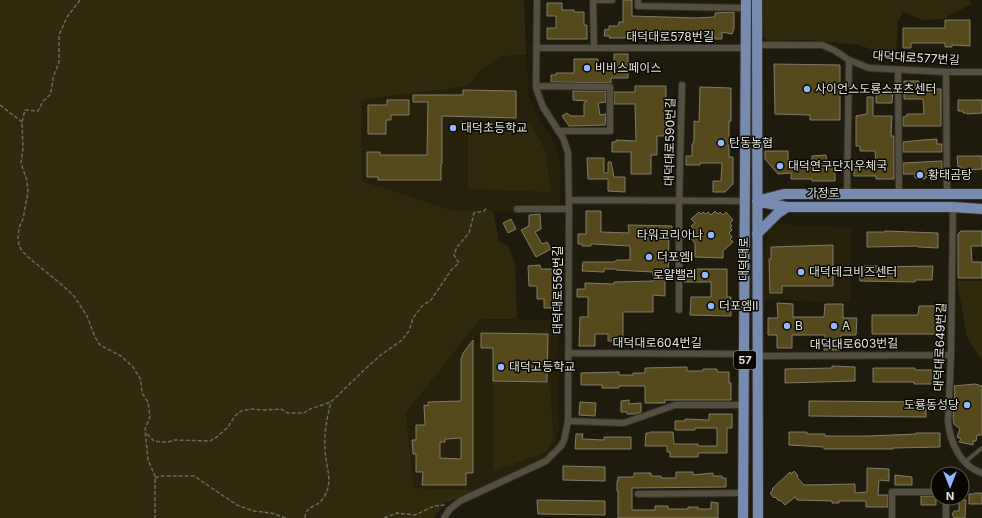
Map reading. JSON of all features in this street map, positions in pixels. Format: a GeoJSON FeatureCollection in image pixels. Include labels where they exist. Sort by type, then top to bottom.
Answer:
{"type":"FeatureCollection","features":[{"type":"Feature","properties":{"kind":"main road","name":"대덕대로"},"geometry":{"type":"LineString","coordinates":[[757,0],[756,201],[758,518]]}},
{"type":"Feature","properties":{"kind":"main road","name":"대덕대로"},"geometry":{"type":"LineString","coordinates":[[743,518],[746,4]]}},
{"type":"Feature","properties":{"kind":"main road","name":"가정로"},"geometry":{"type":"LineString","coordinates":[[756,201],[784,194],[982,194]]}},
{"type":"Feature","properties":{"kind":"main road","name":"가정로"},"geometry":{"type":"LineString","coordinates":[[756,201],[787,207],[953,207],[982,209]]}},
{"type":"Feature","properties":{"kind":"main road"},"geometry":{"type":"LineString","coordinates":[[757,234],[778,213],[787,207]]}},
{"type":"Feature","properties":{"kind":"street","name":"대덕대로556번길"},"geometry":{"type":"LineString","coordinates":[[444,518],[450,509],[456,504],[552,457],[564,440],[568,421],[568,152],[543,107],[536,86],[538,0]]}},
{"type":"Feature","properties":{"kind":"street"},"geometry":{"type":"LineString","coordinates":[[588,0],[612,0]]}},
{"type":"Feature","properties":{"kind":"street"},"geometry":{"type":"LineString","coordinates":[[593,0],[594,48]]}},
{"type":"Feature","properties":{"kind":"street"},"geometry":{"type":"LineString","coordinates":[[638,0],[638,6],[746,4]]}},
{"type":"Feature","properties":{"kind":"street","name":"대덕대로577번길"},"geometry":{"type":"LineString","coordinates":[[757,45],[822,45],[834,50],[849,60],[869,68],[946,72],[982,72]]}},
{"type":"Feature","properties":{"kind":"street","name":"대덕대로578번길"},"geometry":{"type":"LineString","coordinates":[[536,48],[746,48]]}},
{"type":"Feature","properties":{"kind":"street","name":"가정로"},"geometry":{"type":"LineString","coordinates":[[847,194],[849,60]]}},
{"type":"Feature","properties":{"kind":"street"},"geometry":{"type":"LineString","coordinates":[[898,70],[899,194]]}},
{"type":"Feature","properties":{"kind":"street"},"geometry":{"type":"LineString","coordinates":[[946,72],[947,194]]}},
{"type":"Feature","properties":{"kind":"street","name":"대덕대로590번길"},"geometry":{"type":"LineString","coordinates":[[679,310],[679,200],[682,85]]}},
{"type":"Feature","properties":{"kind":"street"},"geometry":{"type":"LineString","coordinates":[[536,86],[610,86],[610,131],[558,132]]}},
{"type":"Feature","properties":{"kind":"street","name":"대덕대로590번길"},"geometry":{"type":"LineString","coordinates":[[569,200],[746,201]]}},
{"type":"Feature","properties":{"kind":"street","name":"대덕대로649번길"},"geometry":{"type":"LineString","coordinates":[[953,207],[949,431],[953,446],[965,462],[976,471],[982,473]]}},
{"type":"Feature","properties":{"kind":"street"},"geometry":{"type":"LineString","coordinates":[[517,209],[569,209]]}},
{"type":"Feature","properties":{"kind":"street","name":"대덕대로604번길"},"geometry":{"type":"LineString","coordinates":[[569,354],[745,354]]}},
{"type":"Feature","properties":{"kind":"street","name":"대덕대로603번길"},"geometry":{"type":"LineString","coordinates":[[757,356],[951,355]]}},
{"type":"Feature","properties":{"kind":"street"},"geometry":{"type":"LineString","coordinates":[[568,421],[624,423],[675,405],[744,405]]}},
{"type":"Feature","properties":{"kind":"street"},"geometry":{"type":"LineString","coordinates":[[892,518],[892,492],[930,492]]}},
{"type":"Feature","properties":{"kind":"street"},"geometry":{"type":"LineString","coordinates":[[638,494],[744,493]]}},
{"type":"Feature","properties":{"kind":"street"},"geometry":{"type":"LineString","coordinates":[[946,506],[946,518]]}},
{"type":"Feature","properties":{"kind":"lane"},"geometry":{"type":"LineString","coordinates":[[965,462],[982,448]]}},
{"type":"Feature","properties":{"kind":"path"},"geometry":{"type":"LineString","coordinates":[[80,0],[67,17],[59,35],[59,62],[53,78],[50,95],[43,101],[38,111],[25,110],[22,122],[23,148],[21,163],[27,181],[28,192],[23,219],[19,228],[19,246],[28,257],[74,296],[87,316],[95,337],[100,345],[121,356],[133,367],[141,380],[142,393],[148,402],[150,417],[145,429],[148,460],[155,478],[155,518]]}},
{"type":"Feature","properties":{"kind":"path"},"geometry":{"type":"LineString","coordinates":[[0,105],[22,122]]}},
{"type":"Feature","properties":{"kind":"path"},"geometry":{"type":"LineString","coordinates":[[146,433],[154,441],[210,441],[228,427],[235,416],[241,412],[251,410],[281,409],[288,413],[304,413],[310,409],[331,402],[364,370],[382,354],[401,341],[409,332],[413,318],[422,306],[431,300],[452,269],[459,263],[454,255],[456,246],[470,233],[474,213],[484,211],[487,208]]}},
{"type":"Feature","properties":{"kind":"path"},"geometry":{"type":"LineString","coordinates":[[305,518],[310,507],[322,501],[328,490],[330,478],[326,462],[325,446],[327,418],[331,402]]}},
{"type":"Feature","properties":{"kind":"path"},"geometry":{"type":"LineString","coordinates":[[155,478],[161,476],[194,476],[237,505],[254,511],[271,513],[286,518]]}},
{"type":"Feature","properties":{"kind":"path"},"geometry":{"type":"LineString","coordinates":[[384,518],[397,513],[415,515],[434,506],[456,504]]}},
{"type":"Feature","properties":{"kind":"shaded area"},"geometry":{"type":"Polygon","coordinates":[[[0,0],[524,0],[526,55],[502,56],[482,69],[467,86],[361,100],[362,181],[452,210],[493,211],[499,241],[508,246],[515,263],[517,319],[480,319],[406,413],[414,488],[474,490],[444,504],[434,518],[0,518],[0,0]]]}},
{"type":"Feature","properties":{"kind":"shaded area"},"geometry":{"type":"Polygon","coordinates":[[[763,0],[969,0],[971,4],[943,19],[923,20],[903,12],[898,21],[896,58],[859,45],[810,40],[768,41],[762,35],[763,0]]]}},
{"type":"Feature","properties":{"kind":"shaded area","name":"대덕초등학교"},"geometry":{"type":"Polygon","coordinates":[[[526,55],[529,97],[539,119],[551,137],[560,161],[560,202],[555,205],[518,204],[517,212],[452,210],[362,181],[361,100],[467,86],[482,69],[502,56],[526,55]]]}},
{"type":"Feature","properties":{"kind":"shaded area"},"geometry":{"type":"Polygon","coordinates":[[[468,121],[530,123],[545,150],[551,192],[468,189],[468,121]]]}},
{"type":"Feature","properties":{"kind":"shaded area"},"geometry":{"type":"Polygon","coordinates":[[[775,224],[851,228],[851,302],[764,300],[764,254],[766,250],[767,232],[775,224]]]}},
{"type":"Feature","properties":{"kind":"shaded area"},"geometry":{"type":"Polygon","coordinates":[[[957,281],[982,281],[982,361],[967,337],[957,281]]]}},
{"type":"Feature","properties":{"kind":"shaded area","name":"대덕고등학교"},"geometry":{"type":"Polygon","coordinates":[[[480,319],[559,320],[559,429],[556,440],[551,451],[542,460],[474,490],[414,488],[406,413],[480,319]]]}},
{"type":"Feature","properties":{"kind":"shaded area"},"geometry":{"type":"Polygon","coordinates":[[[493,382],[550,383],[554,437],[550,447],[543,454],[493,471],[493,382]]]}},
{"type":"Feature","properties":{"kind":"building"},"geometry":{"type":"Polygon","coordinates":[[[623,0],[632,0],[632,16],[696,18],[715,17],[715,13],[734,12],[734,28],[732,34],[722,32],[722,39],[715,39],[715,37],[631,35],[631,38],[609,38],[610,36],[604,36],[605,29],[609,30],[609,26],[618,26],[619,22],[623,22],[623,0]]]}},
{"type":"Feature","properties":{"kind":"building"},"geometry":{"type":"Polygon","coordinates":[[[547,3],[562,3],[562,10],[584,12],[584,25],[587,25],[587,39],[547,39],[547,28],[556,28],[556,16],[547,16],[547,3]]]}},
{"type":"Feature","properties":{"kind":"building"},"geometry":{"type":"Polygon","coordinates":[[[945,20],[970,20],[970,46],[952,45],[952,47],[945,47],[945,43],[911,43],[911,48],[903,48],[903,28],[945,28],[945,20]]]}},
{"type":"Feature","properties":{"kind":"building"},"geometry":{"type":"Polygon","coordinates":[[[614,54],[628,54],[628,78],[611,78],[611,83],[551,82],[551,75],[556,75],[556,73],[574,73],[574,59],[598,59],[598,63],[614,64],[614,54]]]}},
{"type":"Feature","properties":{"kind":"building","name":"사이언스도룡스포츠센터"},"geometry":{"type":"Polygon","coordinates":[[[774,64],[840,65],[840,120],[810,120],[810,115],[775,114],[774,64]]]}},
{"type":"Feature","properties":{"kind":"building"},"geometry":{"type":"Polygon","coordinates":[[[904,81],[919,81],[919,89],[941,89],[941,126],[903,126],[903,117],[907,116],[907,114],[924,114],[923,99],[904,99],[904,81]]]}},
{"type":"Feature","properties":{"kind":"building"},"geometry":{"type":"Polygon","coordinates":[[[635,86],[666,86],[666,136],[657,136],[657,155],[651,155],[651,174],[631,174],[631,152],[612,152],[612,142],[616,142],[616,140],[636,141],[635,104],[614,104],[614,92],[635,92],[635,86]]]}},
{"type":"Feature","properties":{"kind":"building"},"geometry":{"type":"Polygon","coordinates":[[[700,87],[731,88],[729,157],[733,157],[733,184],[725,192],[713,192],[713,181],[721,181],[722,163],[700,163],[700,165],[686,165],[686,156],[692,156],[694,121],[699,122],[700,87]]]}},
{"type":"Feature","properties":{"kind":"building"},"geometry":{"type":"Polygon","coordinates":[[[876,88],[893,88],[892,103],[876,103],[876,88]]]}},
{"type":"Feature","properties":{"kind":"building"},"geometry":{"type":"Polygon","coordinates":[[[463,90],[516,91],[516,118],[442,116],[441,180],[378,180],[378,177],[367,177],[367,152],[380,152],[380,155],[427,155],[428,102],[413,102],[413,95],[463,95],[463,90]]]}},
{"type":"Feature","properties":{"kind":"building"},"geometry":{"type":"Polygon","coordinates":[[[573,91],[606,91],[606,102],[598,103],[600,115],[606,114],[605,125],[569,126],[562,116],[567,113],[571,116],[584,116],[584,103],[587,101],[573,100],[573,91]]]}},
{"type":"Feature","properties":{"kind":"building"},"geometry":{"type":"Polygon","coordinates":[[[867,97],[873,97],[873,116],[892,116],[891,136],[894,136],[894,179],[876,179],[876,176],[854,176],[854,164],[876,164],[875,151],[860,151],[860,146],[856,146],[856,116],[867,114],[867,97]]]}},
{"type":"Feature","properties":{"kind":"building"},"geometry":{"type":"Polygon","coordinates":[[[387,100],[409,100],[409,115],[391,115],[391,120],[386,120],[386,134],[368,134],[368,105],[387,105],[387,100]]]}},
{"type":"Feature","properties":{"kind":"building"},"geometry":{"type":"Polygon","coordinates":[[[958,100],[982,100],[982,113],[967,114],[963,113],[963,111],[958,111],[958,100]]]}},
{"type":"Feature","properties":{"kind":"building"},"geometry":{"type":"Polygon","coordinates":[[[937,139],[937,144],[942,144],[942,152],[903,152],[903,142],[937,139]]]}},
{"type":"Feature","properties":{"kind":"building"},"geometry":{"type":"Polygon","coordinates":[[[765,151],[788,151],[788,167],[812,167],[812,156],[826,155],[827,161],[835,161],[835,181],[791,179],[791,173],[778,174],[765,159],[765,151]]]}},
{"type":"Feature","properties":{"kind":"building"},"geometry":{"type":"Polygon","coordinates":[[[957,156],[982,156],[982,169],[967,170],[962,169],[962,167],[958,167],[957,156]]]}},
{"type":"Feature","properties":{"kind":"building"},"geometry":{"type":"Polygon","coordinates":[[[587,158],[604,158],[604,173],[608,173],[608,162],[611,162],[614,177],[625,177],[625,192],[608,191],[608,179],[588,179],[587,158]]]}},
{"type":"Feature","properties":{"kind":"building"},"geometry":{"type":"Polygon","coordinates":[[[942,161],[942,174],[939,177],[925,177],[925,179],[915,178],[915,174],[903,174],[903,163],[942,161]]]}},
{"type":"Feature","properties":{"kind":"building"},"geometry":{"type":"Polygon","coordinates":[[[586,211],[601,211],[601,232],[629,233],[628,225],[672,226],[672,238],[669,238],[668,275],[665,275],[665,296],[653,295],[653,312],[623,312],[623,341],[608,341],[608,334],[595,334],[595,346],[579,346],[580,317],[588,317],[588,297],[577,297],[577,289],[585,289],[585,283],[614,284],[614,282],[653,281],[653,272],[616,269],[604,269],[604,272],[582,271],[583,262],[614,262],[617,260],[630,260],[630,246],[591,244],[591,246],[582,246],[582,244],[578,244],[578,234],[586,234],[586,211]]]}},
{"type":"Feature","properties":{"kind":"building","name":"타워코리아나"},"geometry":{"type":"Polygon","coordinates":[[[715,211],[718,214],[720,212],[723,215],[726,212],[733,220],[730,223],[732,230],[729,233],[732,237],[730,239],[733,242],[723,251],[723,258],[695,257],[695,243],[691,239],[693,237],[691,233],[694,230],[691,226],[695,223],[691,219],[699,212],[701,214],[703,212],[706,214],[708,212],[711,215],[715,211]]]}},
{"type":"Feature","properties":{"kind":"building"},"geometry":{"type":"Polygon","coordinates":[[[540,214],[541,229],[535,232],[542,244],[547,242],[551,249],[536,257],[521,230],[529,226],[529,215],[540,214]]]}},
{"type":"Feature","properties":{"kind":"building"},"geometry":{"type":"Polygon","coordinates":[[[511,219],[516,229],[508,233],[503,223],[511,219]]]}},
{"type":"Feature","properties":{"kind":"building"},"geometry":{"type":"Polygon","coordinates":[[[885,231],[938,233],[938,248],[918,246],[867,247],[867,232],[885,231]]]}},
{"type":"Feature","properties":{"kind":"building"},"geometry":{"type":"Polygon","coordinates":[[[961,231],[982,231],[982,246],[971,246],[972,262],[982,262],[982,278],[958,278],[958,234],[961,231]]]}},
{"type":"Feature","properties":{"kind":"building","name":"대덕테크비즈센터"},"geometry":{"type":"Polygon","coordinates":[[[833,245],[833,286],[782,286],[782,293],[770,293],[769,259],[771,259],[771,247],[833,245]]]}},
{"type":"Feature","properties":{"kind":"building"},"geometry":{"type":"Polygon","coordinates":[[[540,265],[541,269],[558,269],[557,308],[544,308],[544,299],[537,299],[537,286],[529,286],[528,266],[540,265]]]}},
{"type":"Feature","properties":{"kind":"building"},"geometry":{"type":"Polygon","coordinates":[[[859,266],[933,266],[932,280],[915,280],[915,282],[860,281],[859,266]]]}},
{"type":"Feature","properties":{"kind":"building"},"geometry":{"type":"Polygon","coordinates":[[[684,269],[727,269],[727,297],[731,297],[731,316],[690,315],[691,297],[711,297],[711,282],[684,282],[684,269]]]}},
{"type":"Feature","properties":{"kind":"building"},"geometry":{"type":"Polygon","coordinates":[[[777,303],[793,304],[793,317],[824,317],[825,304],[843,304],[843,318],[857,318],[856,335],[841,335],[841,350],[824,350],[825,335],[792,335],[792,348],[777,348],[777,335],[768,335],[768,318],[778,318],[777,303]]]}},
{"type":"Feature","properties":{"kind":"building"},"geometry":{"type":"Polygon","coordinates":[[[919,306],[937,306],[936,334],[872,334],[872,315],[918,315],[919,306]]]}},
{"type":"Feature","properties":{"kind":"building"},"geometry":{"type":"Polygon","coordinates":[[[481,333],[548,334],[547,382],[493,381],[493,348],[481,348],[481,333]]]}},
{"type":"Feature","properties":{"kind":"building"},"geometry":{"type":"Polygon","coordinates":[[[473,340],[473,473],[466,473],[466,485],[422,485],[423,472],[416,472],[416,454],[413,454],[412,440],[416,440],[416,425],[425,425],[424,405],[428,406],[428,402],[461,401],[461,358],[473,340]],[[461,438],[445,439],[445,442],[440,442],[440,458],[461,459],[461,438]]]}},
{"type":"Feature","properties":{"kind":"building"},"geometry":{"type":"Polygon","coordinates":[[[832,366],[855,367],[855,381],[785,383],[785,369],[832,368],[832,366]]]}},
{"type":"Feature","properties":{"kind":"building"},"geometry":{"type":"Polygon","coordinates":[[[687,367],[687,371],[717,369],[717,372],[729,372],[729,383],[731,383],[731,400],[665,400],[665,403],[645,403],[645,386],[619,386],[619,388],[602,388],[602,385],[581,385],[581,373],[619,372],[619,375],[633,375],[633,373],[645,373],[645,368],[687,367]]]}},
{"type":"Feature","properties":{"kind":"building"},"geometry":{"type":"Polygon","coordinates":[[[873,368],[915,368],[915,370],[936,370],[936,384],[914,384],[914,382],[873,382],[873,368]]]}},
{"type":"Feature","properties":{"kind":"building","name":"도룡동성당"},"geometry":{"type":"Polygon","coordinates":[[[975,384],[982,386],[982,435],[977,435],[976,441],[973,441],[973,445],[959,442],[961,439],[957,437],[960,429],[954,424],[953,418],[955,397],[954,386],[975,384]]]}},
{"type":"Feature","properties":{"kind":"building"},"geometry":{"type":"Polygon","coordinates":[[[629,400],[629,404],[641,403],[641,412],[627,414],[627,412],[621,412],[621,401],[629,400]]]}},
{"type":"Feature","properties":{"kind":"building"},"geometry":{"type":"Polygon","coordinates":[[[809,401],[926,402],[926,417],[809,416],[809,401]]]}},
{"type":"Feature","properties":{"kind":"building"},"geometry":{"type":"Polygon","coordinates":[[[580,402],[596,403],[595,416],[579,415],[580,402]]]}},
{"type":"Feature","properties":{"kind":"building"},"geometry":{"type":"Polygon","coordinates":[[[709,414],[732,414],[732,428],[727,428],[727,453],[698,453],[698,457],[670,457],[670,452],[667,452],[667,446],[645,446],[646,433],[673,432],[674,444],[717,446],[717,428],[675,430],[675,421],[685,421],[685,419],[709,420],[709,414]]]}},
{"type":"Feature","properties":{"kind":"building"},"geometry":{"type":"Polygon","coordinates":[[[789,432],[825,434],[825,436],[940,433],[940,447],[824,449],[824,447],[789,445],[789,432]]]}},
{"type":"Feature","properties":{"kind":"building"},"geometry":{"type":"Polygon","coordinates":[[[576,434],[583,434],[582,439],[604,440],[604,437],[631,437],[631,449],[575,449],[576,434]]]}},
{"type":"Feature","properties":{"kind":"building"},"geometry":{"type":"Polygon","coordinates":[[[563,466],[605,467],[605,481],[563,480],[563,466]]]}},
{"type":"Feature","properties":{"kind":"building"},"geometry":{"type":"Polygon","coordinates":[[[867,468],[889,469],[889,481],[879,480],[878,495],[888,495],[888,507],[866,507],[866,501],[839,501],[839,503],[832,503],[832,501],[797,500],[795,497],[785,505],[780,500],[779,501],[775,497],[774,498],[770,493],[773,490],[772,489],[790,472],[791,474],[794,471],[804,485],[855,484],[855,493],[867,492],[867,468]]]}},
{"type":"Feature","properties":{"kind":"building"},"geometry":{"type":"Polygon","coordinates":[[[676,472],[693,472],[693,475],[713,473],[713,476],[722,476],[722,478],[726,478],[726,487],[632,488],[632,510],[655,510],[655,506],[668,506],[668,509],[688,509],[688,507],[698,507],[698,509],[711,509],[711,502],[718,503],[718,518],[618,518],[618,477],[634,477],[634,473],[651,473],[651,476],[661,476],[661,478],[676,478],[676,472]]]}},
{"type":"Feature","properties":{"kind":"building"},"geometry":{"type":"Polygon","coordinates":[[[895,475],[912,477],[912,485],[895,485],[895,475]]]}},
{"type":"Feature","properties":{"kind":"building"},"geometry":{"type":"Polygon","coordinates":[[[982,493],[982,504],[970,504],[970,494],[982,493]]]}},
{"type":"Feature","properties":{"kind":"building"},"geometry":{"type":"Polygon","coordinates":[[[921,496],[930,496],[930,505],[921,505],[921,496]]]}},
{"type":"Feature","properties":{"kind":"building"},"geometry":{"type":"Polygon","coordinates":[[[537,500],[605,501],[605,515],[538,514],[537,500]]]}},
{"type":"Feature","properties":{"kind":"building"},"geometry":{"type":"Polygon","coordinates":[[[959,506],[966,506],[965,518],[954,518],[952,514],[954,511],[959,511],[959,506]]]}},
{"type":"Feature","properties":{"kind":"place","name":"비비스페이스"},"geometry":{"type":"Point","coordinates":[587,68]}},
{"type":"Feature","properties":{"kind":"place","name":"사이언스도룡스포츠센터"},"geometry":{"type":"Point","coordinates":[807,89]}},
{"type":"Feature","properties":{"kind":"place","name":"대덕초등학교"},"geometry":{"type":"Point","coordinates":[453,128]}},
{"type":"Feature","properties":{"kind":"place","name":"탄동농협"},"geometry":{"type":"Point","coordinates":[721,143]}},
{"type":"Feature","properties":{"kind":"place","name":"대덕연구단지우체국"},"geometry":{"type":"Point","coordinates":[780,166]}},
{"type":"Feature","properties":{"kind":"place","name":"황태곰탕"},"geometry":{"type":"Point","coordinates":[920,175]}},
{"type":"Feature","properties":{"kind":"place","name":"타워코리아나"},"geometry":{"type":"Point","coordinates":[711,235]}},
{"type":"Feature","properties":{"kind":"place","name":"더포엠Ⅰ"},"geometry":{"type":"Point","coordinates":[649,257]}},
{"type":"Feature","properties":{"kind":"place","name":"대덕테크비즈센터"},"geometry":{"type":"Point","coordinates":[801,272]}},
{"type":"Feature","properties":{"kind":"place","name":"로얄밸리"},"geometry":{"type":"Point","coordinates":[705,275]}},
{"type":"Feature","properties":{"kind":"place","name":"더포엠Ⅱ"},"geometry":{"type":"Point","coordinates":[711,306]}},
{"type":"Feature","properties":{"kind":"place","name":"B"},"geometry":{"type":"Point","coordinates":[787,326]}},
{"type":"Feature","properties":{"kind":"place","name":"A"},"geometry":{"type":"Point","coordinates":[834,326]}},
{"type":"Feature","properties":{"kind":"place","name":"대덕고등학교"},"geometry":{"type":"Point","coordinates":[501,367]}},
{"type":"Feature","properties":{"kind":"place","name":"도룡동성당"},"geometry":{"type":"Point","coordinates":[967,405]}}]}
